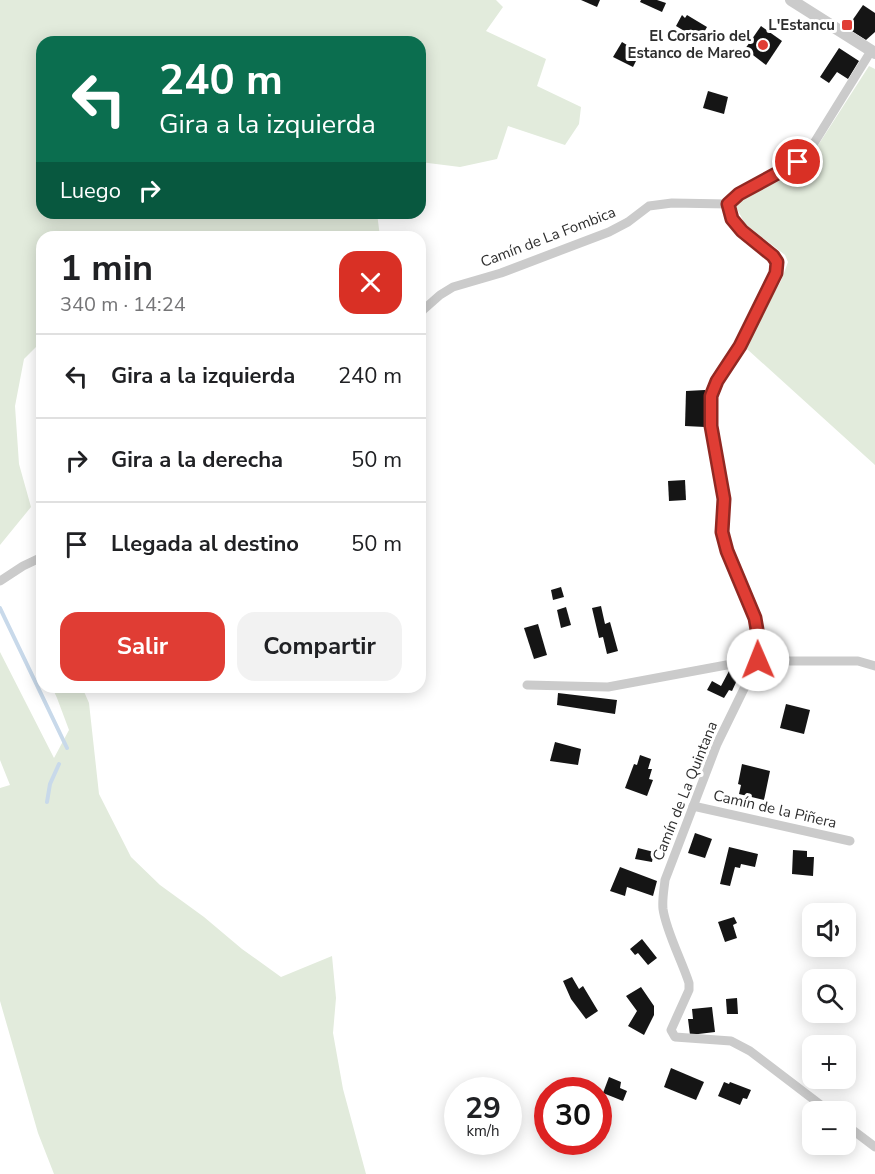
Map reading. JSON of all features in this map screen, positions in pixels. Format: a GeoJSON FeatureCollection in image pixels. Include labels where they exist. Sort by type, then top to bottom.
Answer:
{"type":"FeatureCollection","features":[{"type":"Feature","properties":{"kind":"street"},"geometry":{"type":"LineString","coordinates":[[728,204],[739,194],[787,169],[806,156],[873,52],[791,0]]}},
{"type":"Feature","properties":{"kind":"street","name":"Camín de La Fombica"},"geometry":{"type":"LineString","coordinates":[[426,307],[453,287],[501,273],[609,232],[628,222],[649,206],[672,202],[728,204]]}},
{"type":"Feature","properties":{"kind":"street","name":"Camín de La Quintana"},"geometry":{"type":"LineString","coordinates":[[728,204],[732,219],[742,231],[773,256],[777,262],[776,273],[746,335],[717,381],[711,396],[711,426],[724,499],[722,532],[727,551],[755,618],[760,647],[758,660],[717,744],[665,880],[663,910],[666,923],[689,983],[689,990],[671,1030],[675,1037],[731,1041],[750,1051],[816,1101]]}},
{"type":"Feature","properties":{"kind":"street"},"geometry":{"type":"LineString","coordinates":[[0,580],[36,560]]}},
{"type":"Feature","properties":{"kind":"street"},"geometry":{"type":"LineString","coordinates":[[527,685],[608,687],[758,660],[858,661],[875,666]]}},
{"type":"Feature","properties":{"kind":"street","name":"Camín de la Piñera"},"geometry":{"type":"LineString","coordinates":[[693,806],[850,841]]}},
{"type":"Feature","properties":{"kind":"street"},"geometry":{"type":"LineString","coordinates":[[856,1133],[875,1148]]}},
{"type":"Feature","properties":{"kind":"green space"},"geometry":{"type":"Polygon","coordinates":[[[0,0],[496,0],[503,7],[486,31],[546,59],[537,86],[581,107],[579,124],[565,145],[508,126],[497,159],[460,167],[426,163],[426,36],[36,36],[36,219],[378,219],[379,231],[36,231],[36,347],[24,359],[15,406],[19,464],[31,507],[0,545],[0,0]]]}},
{"type":"Feature","properties":{"kind":"green space"},"geometry":{"type":"Polygon","coordinates":[[[869,66],[875,69],[875,465],[747,349],[756,324],[781,281],[788,262],[785,255],[745,224],[735,205],[745,196],[782,180],[806,164],[869,66]]]}},
{"type":"Feature","properties":{"kind":"green space"},"geometry":{"type":"Polygon","coordinates":[[[0,652],[54,758],[69,730],[55,693],[85,693],[89,703],[99,794],[131,857],[160,885],[281,977],[332,956],[336,998],[333,1033],[343,1089],[366,1174],[54,1174],[38,1133],[0,1001],[0,788],[10,785],[0,760],[0,652]]]}},
{"type":"Feature","properties":{"kind":"building"},"geometry":{"type":"Polygon","coordinates":[[[581,0],[600,0],[597,7],[581,0]]]}},
{"type":"Feature","properties":{"kind":"building"},"geometry":{"type":"Polygon","coordinates":[[[641,0],[657,0],[666,3],[662,12],[640,2],[641,0]]]}},
{"type":"Feature","properties":{"kind":"building"},"geometry":{"type":"Polygon","coordinates":[[[863,5],[875,13],[875,32],[866,40],[847,28],[863,5]]]}},
{"type":"Feature","properties":{"kind":"building"},"geometry":{"type":"Polygon","coordinates":[[[682,15],[685,18],[687,15],[707,27],[698,43],[689,39],[691,35],[676,26],[682,15]]]}},
{"type":"Feature","properties":{"kind":"building","name":"El Corsario del Estanco de Mareo"},"geometry":{"type":"Polygon","coordinates":[[[761,26],[782,41],[766,65],[745,49],[761,26]]]}},
{"type":"Feature","properties":{"kind":"building"},"geometry":{"type":"Polygon","coordinates":[[[622,42],[640,53],[633,67],[613,57],[622,42]]]}},
{"type":"Feature","properties":{"kind":"building"},"geometry":{"type":"Polygon","coordinates":[[[839,48],[859,61],[848,79],[837,72],[829,83],[820,77],[839,48]]]}},
{"type":"Feature","properties":{"kind":"building"},"geometry":{"type":"Polygon","coordinates":[[[708,91],[728,97],[724,114],[703,108],[708,91]]]}},
{"type":"Feature","properties":{"kind":"building"},"geometry":{"type":"Polygon","coordinates":[[[705,390],[705,427],[685,426],[686,391],[705,390]]]}},
{"type":"Feature","properties":{"kind":"building"},"geometry":{"type":"Polygon","coordinates":[[[685,480],[686,500],[669,501],[668,481],[685,480]]]}},
{"type":"Feature","properties":{"kind":"building"},"geometry":{"type":"Polygon","coordinates":[[[561,587],[564,597],[553,600],[551,590],[561,587]]]}},
{"type":"Feature","properties":{"kind":"building"},"geometry":{"type":"Polygon","coordinates":[[[601,606],[605,624],[610,622],[618,651],[607,654],[603,637],[599,638],[592,608],[601,606]]]}},
{"type":"Feature","properties":{"kind":"building"},"geometry":{"type":"Polygon","coordinates":[[[566,607],[571,625],[561,628],[557,610],[566,607]]]}},
{"type":"Feature","properties":{"kind":"building"},"geometry":{"type":"Polygon","coordinates":[[[538,624],[547,655],[534,659],[524,628],[538,624]]]}},
{"type":"Feature","properties":{"kind":"building"},"geometry":{"type":"Polygon","coordinates":[[[729,671],[739,676],[732,691],[729,690],[724,698],[707,690],[712,681],[721,686],[729,671]]]}},
{"type":"Feature","properties":{"kind":"building"},"geometry":{"type":"Polygon","coordinates":[[[558,693],[617,700],[615,714],[557,705],[558,693]]]}},
{"type":"Feature","properties":{"kind":"building"},"geometry":{"type":"Polygon","coordinates":[[[786,704],[810,710],[804,734],[780,728],[786,704]]]}},
{"type":"Feature","properties":{"kind":"building"},"geometry":{"type":"Polygon","coordinates":[[[555,742],[581,749],[578,765],[550,761],[555,742]]]}},
{"type":"Feature","properties":{"kind":"building"},"geometry":{"type":"Polygon","coordinates":[[[640,755],[651,759],[648,769],[652,769],[649,779],[653,780],[647,796],[625,788],[640,755]]]}},
{"type":"Feature","properties":{"kind":"building"},"geometry":{"type":"Polygon","coordinates":[[[742,764],[770,771],[764,800],[739,794],[741,785],[738,784],[742,764]]]}},
{"type":"Feature","properties":{"kind":"building"},"geometry":{"type":"Polygon","coordinates":[[[695,833],[712,839],[705,858],[688,853],[695,833]]]}},
{"type":"Feature","properties":{"kind":"building"},"geometry":{"type":"Polygon","coordinates":[[[729,847],[758,854],[755,867],[741,864],[740,868],[735,867],[730,886],[720,884],[729,847]]]}},
{"type":"Feature","properties":{"kind":"building"},"geometry":{"type":"Polygon","coordinates":[[[638,848],[654,852],[652,862],[635,859],[638,848]]]}},
{"type":"Feature","properties":{"kind":"building"},"geometry":{"type":"Polygon","coordinates":[[[793,850],[807,851],[807,857],[814,857],[813,876],[792,874],[793,850]]]}},
{"type":"Feature","properties":{"kind":"building"},"geometry":{"type":"Polygon","coordinates":[[[620,867],[657,881],[653,896],[627,887],[625,896],[610,891],[620,867]]]}},
{"type":"Feature","properties":{"kind":"building"},"geometry":{"type":"Polygon","coordinates":[[[734,917],[737,923],[733,925],[737,938],[725,942],[718,922],[734,917]]]}},
{"type":"Feature","properties":{"kind":"building"},"geometry":{"type":"Polygon","coordinates":[[[642,939],[657,958],[648,965],[638,953],[635,955],[630,949],[642,939]]]}},
{"type":"Feature","properties":{"kind":"building"},"geometry":{"type":"Polygon","coordinates":[[[572,977],[579,989],[583,986],[598,1011],[586,1019],[571,999],[563,981],[572,977]]]}},
{"type":"Feature","properties":{"kind":"building"},"geometry":{"type":"Polygon","coordinates":[[[641,987],[654,1006],[654,1015],[644,1035],[628,1026],[637,1011],[626,996],[641,987]]]}},
{"type":"Feature","properties":{"kind":"building"},"geometry":{"type":"Polygon","coordinates":[[[737,998],[738,1014],[727,1014],[726,999],[737,998]]]}},
{"type":"Feature","properties":{"kind":"building"},"geometry":{"type":"Polygon","coordinates":[[[712,1007],[715,1032],[690,1035],[688,1019],[693,1019],[692,1009],[712,1007]]]}},
{"type":"Feature","properties":{"kind":"building"},"geometry":{"type":"Polygon","coordinates":[[[671,1068],[704,1082],[696,1100],[664,1087],[671,1068]]]}},
{"type":"Feature","properties":{"kind":"building"},"geometry":{"type":"Polygon","coordinates":[[[612,1078],[621,1082],[620,1088],[627,1091],[623,1101],[612,1097],[612,1078]]]}},
{"type":"Feature","properties":{"kind":"building"},"geometry":{"type":"Polygon","coordinates":[[[724,1082],[751,1090],[747,1099],[743,1098],[740,1105],[718,1096],[724,1082]]]}},
{"type":"Feature","properties":{"kind":"waterway"},"geometry":{"type":"LineString","coordinates":[[0,608],[36,683]]}},
{"type":"Feature","properties":{"kind":"waterway"},"geometry":{"type":"LineString","coordinates":[[41,693],[67,748]]}},
{"type":"Feature","properties":{"kind":"waterway"},"geometry":{"type":"LineString","coordinates":[[47,802],[50,784],[59,764]]}},
{"type":"Feature","properties":{"kind":"place","name":"L'Estancu"},"geometry":{"type":"Point","coordinates":[847,25]}},
{"type":"Feature","properties":{"kind":"place","name":"El Corsario del Estanco de Mareo"},"geometry":{"type":"Point","coordinates":[763,45]}},
{"type":"Feature","properties":{"kind":"route"},"geometry":{"type":"LineString","coordinates":[[758,660],[760,647],[755,618],[727,551],[722,532],[724,499],[711,426],[711,396],[717,381],[746,335],[776,273],[777,262],[773,256],[742,231],[732,219],[728,204],[739,194],[798,162]]}}]}
